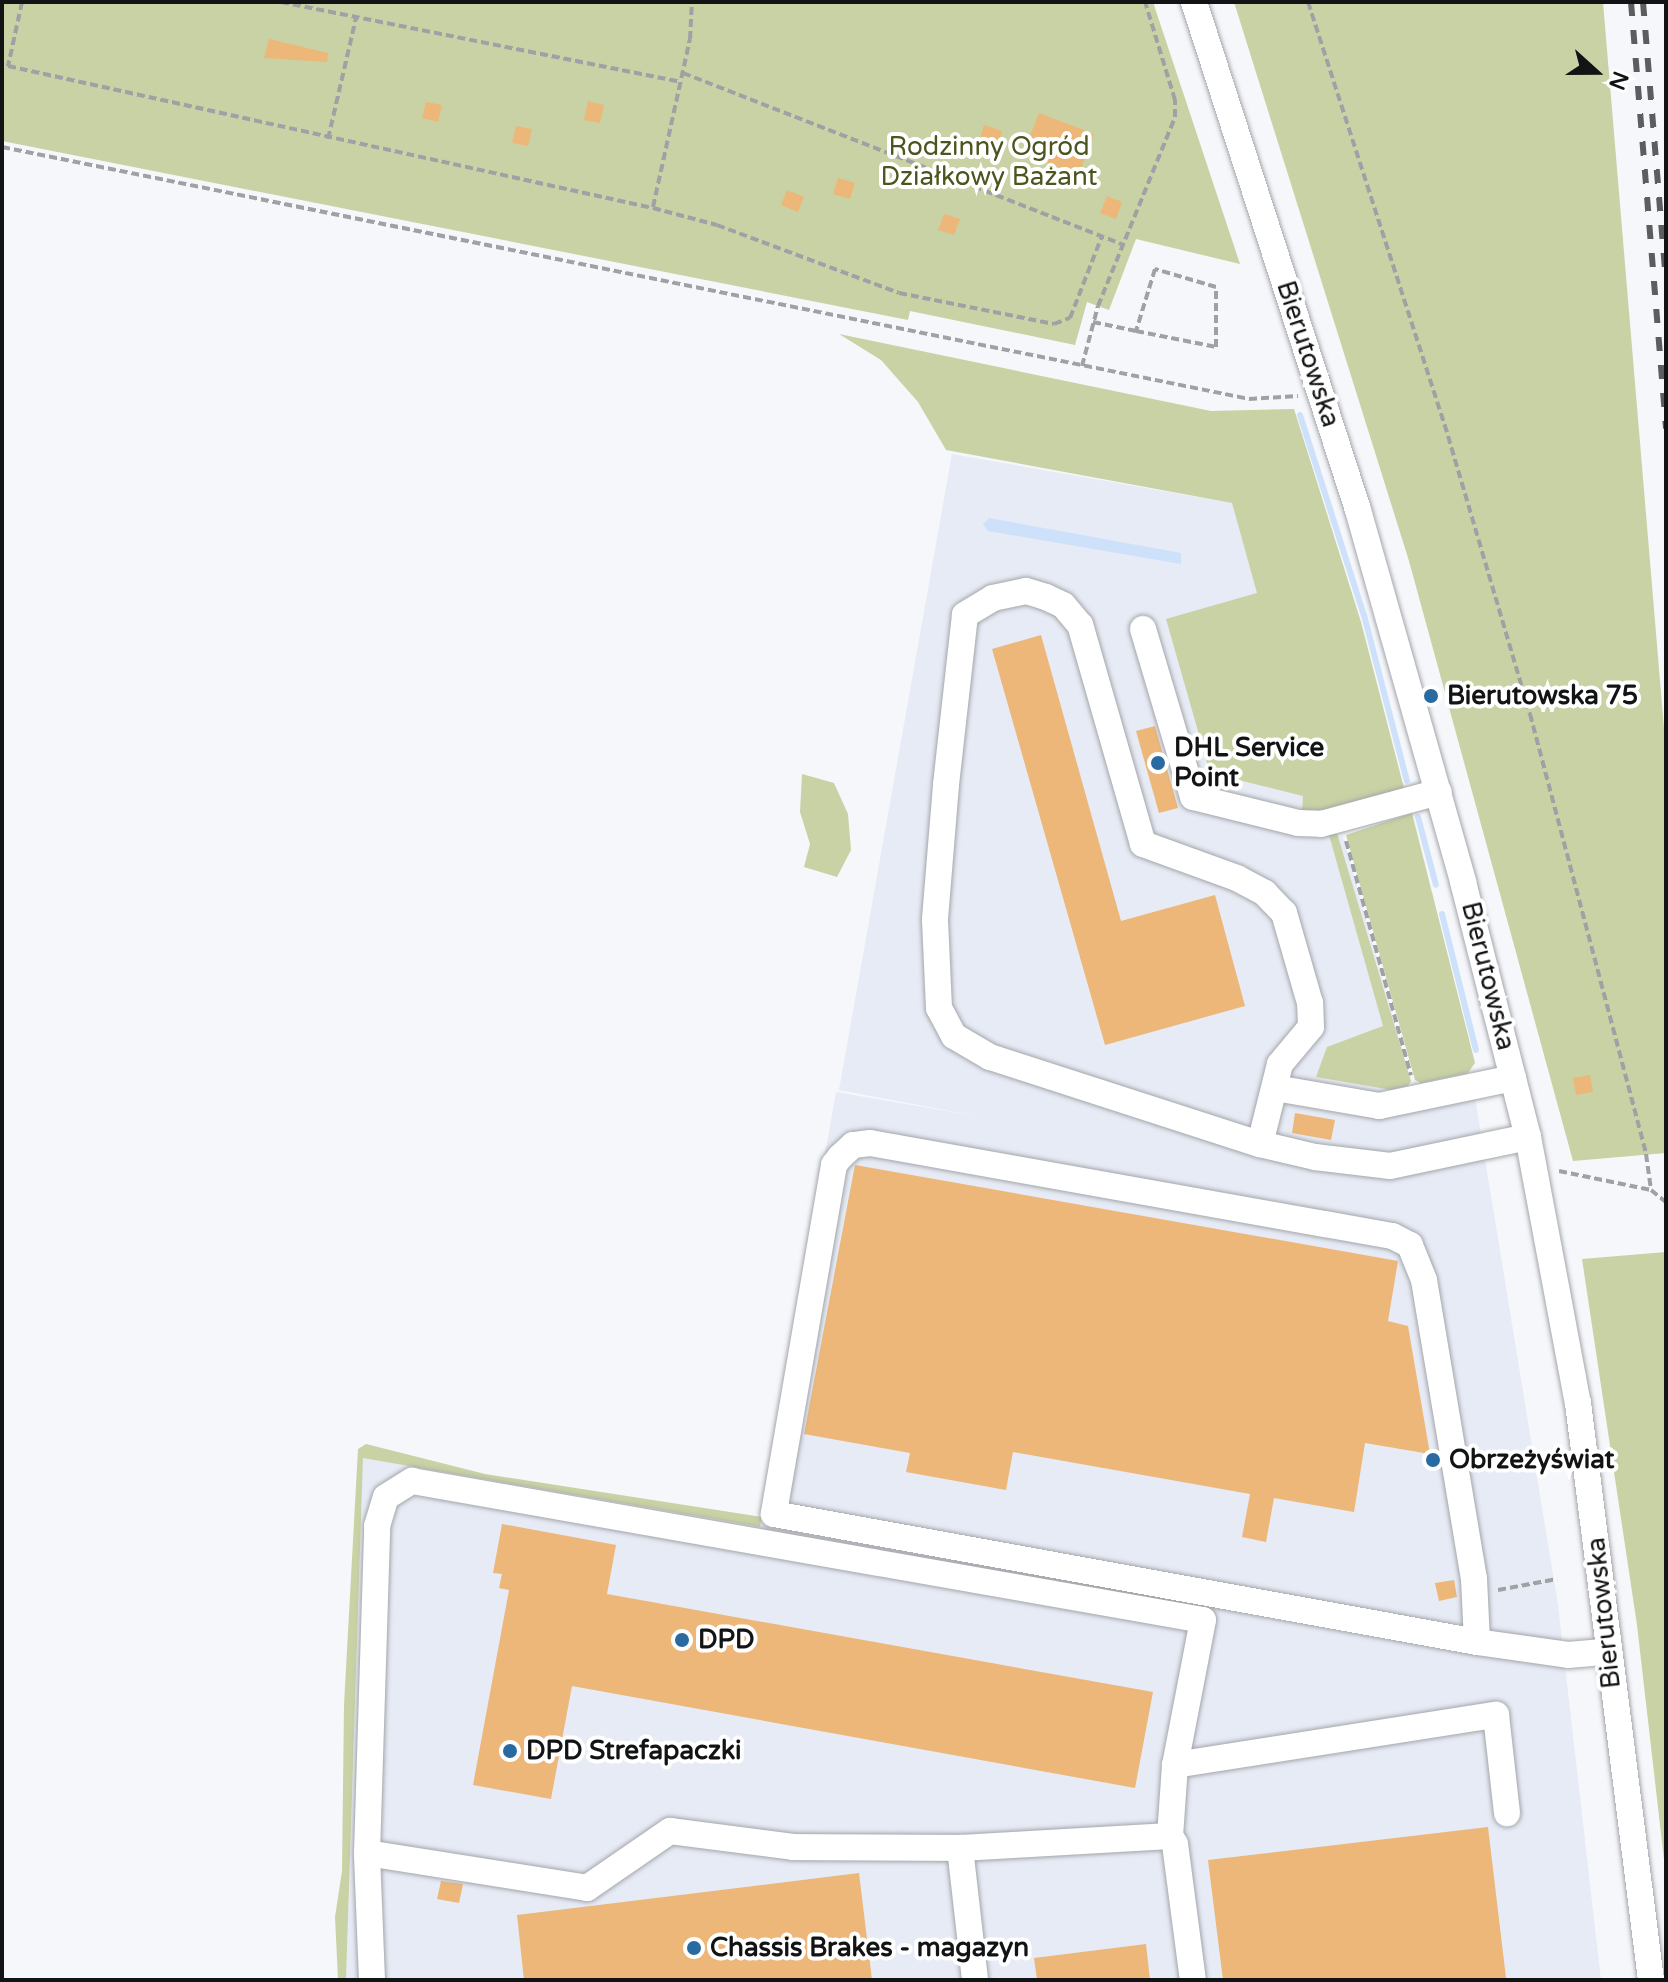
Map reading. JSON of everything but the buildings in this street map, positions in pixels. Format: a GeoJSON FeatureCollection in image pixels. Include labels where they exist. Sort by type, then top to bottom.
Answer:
{"type":"FeatureCollection","features":[{"type":"Feature","properties":{"kind":"street","name":"Bierutowska"},"geometry":{"type":"LineString","coordinates":[[1194,2],[1319,387],[1439,792],[1528,1137],[1578,1403],[1606,1652],[1651,1980]]}},
{"type":"Feature","properties":{"kind":"street"},"geometry":{"type":"LineString","coordinates":[[1260,1144],[1280,1064],[1311,1027],[1310,1003],[1284,913],[1265,893],[1237,878],[1143,844],[1080,625],[1063,605],[1026,591],[993,598],[965,615],[935,920],[939,1008],[954,1036],[990,1057],[1260,1144],[1315,1157],[1390,1166],[1528,1137]]}},
{"type":"Feature","properties":{"kind":"street"},"geometry":{"type":"LineString","coordinates":[[1143,629],[1193,797],[1298,823],[1340,819],[1439,792]]}},
{"type":"Feature","properties":{"kind":"street"},"geometry":{"type":"LineString","coordinates":[[1275,1088],[1379,1106],[1513,1078]]}},
{"type":"Feature","properties":{"kind":"street"},"geometry":{"type":"LineString","coordinates":[[1477,1642],[1476,1591],[1424,1280],[1415,1251],[1402,1240],[870,1143],[847,1149],[834,1165],[774,1514],[1477,1642],[1568,1655],[1606,1652]]}},
{"type":"Feature","properties":{"kind":"street"},"geometry":{"type":"LineString","coordinates":[[372,1980],[367,1853],[377,1526],[386,1497],[412,1481],[1203,1620],[1175,1765],[1170,1836],[1175,1844],[1193,1980]]}},
{"type":"Feature","properties":{"kind":"street"},"geometry":{"type":"LineString","coordinates":[[1175,1765],[1496,1715],[1507,1813]]}},
{"type":"Feature","properties":{"kind":"street"},"geometry":{"type":"LineString","coordinates":[[367,1853],[587,1888],[670,1831],[793,1847],[960,1848],[1170,1836]]}},
{"type":"Feature","properties":{"kind":"street"},"geometry":{"type":"LineString","coordinates":[[960,1848],[975,1980]]}},
{"type":"Feature","properties":{"kind":"path"},"geometry":{"type":"LineString","coordinates":[[22,2],[8,66],[328,139],[653,208],[768,243],[899,293],[1054,324],[1070,318],[1102,236]]}},
{"type":"Feature","properties":{"kind":"path"},"geometry":{"type":"LineString","coordinates":[[281,2],[680,82]]}},
{"type":"Feature","properties":{"kind":"path"},"geometry":{"type":"LineString","coordinates":[[653,208],[683,73],[692,2]]}},
{"type":"Feature","properties":{"kind":"path"},"geometry":{"type":"LineString","coordinates":[[1082,366],[1093,322],[1175,117],[1175,100],[1145,2]]}},
{"type":"Feature","properties":{"kind":"path"},"geometry":{"type":"LineString","coordinates":[[1308,2],[1453,450],[1603,985],[1651,1190]]}},
{"type":"Feature","properties":{"kind":"path"},"geometry":{"type":"LineString","coordinates":[[328,139],[356,18]]}},
{"type":"Feature","properties":{"kind":"path"},"geometry":{"type":"LineString","coordinates":[[683,73],[1124,245]]}},
{"type":"Feature","properties":{"kind":"path"},"geometry":{"type":"LineString","coordinates":[[2,147],[1249,399],[1290,399],[1319,387]]}},
{"type":"Feature","properties":{"kind":"path"},"geometry":{"type":"LineString","coordinates":[[1093,322],[1136,331],[1216,347],[1216,287],[1155,269],[1136,331]]}},
{"type":"Feature","properties":{"kind":"path"},"geometry":{"type":"LineString","coordinates":[[1340,819],[1419,1100]]}},
{"type":"Feature","properties":{"kind":"path"},"geometry":{"type":"LineString","coordinates":[[1536,1174],[1577,1171],[1651,1190],[1666,1202]]}},
{"type":"Feature","properties":{"kind":"path"},"geometry":{"type":"LineString","coordinates":[[1476,1591],[1557,1579]]}},
{"type":"Feature","properties":{"kind":"shaded area"},"geometry":{"type":"Polygon","coordinates":[[[952,454],[1232,503],[1329,835],[1343,837],[1407,1068],[1363,1080],[1401,1088],[1468,1073],[1475,1098],[1558,1605],[1601,1980],[346,1980],[363,1457],[760,1527],[836,1092],[982,1117],[839,1090],[952,454]]]}},
{"type":"Feature","properties":{"kind":"green space","name":"Rodzinny Ogród Działkowy Bażant"},"geometry":{"type":"Polygon","coordinates":[[[2,2],[1153,2],[1240,264],[1136,239],[1109,310],[1087,302],[1075,345],[910,311],[908,320],[2,141],[2,2]]]}},
{"type":"Feature","properties":{"kind":"green space"},"geometry":{"type":"Polygon","coordinates":[[[1234,2],[1603,2],[1666,752],[1666,1153],[1573,1161],[1409,561],[1234,2]]]}},
{"type":"Feature","properties":{"kind":"green space"},"geometry":{"type":"Polygon","coordinates":[[[839,334],[1211,411],[1294,409],[1361,622],[1404,788],[1319,812],[1302,812],[1303,796],[1210,773],[1166,619],[1257,593],[1232,503],[946,450],[918,402],[881,360],[839,334]]]}},
{"type":"Feature","properties":{"kind":"green space"},"geometry":{"type":"Polygon","coordinates":[[[802,774],[834,783],[848,814],[851,850],[837,877],[804,867],[810,844],[800,812],[802,774]]]}},
{"type":"Feature","properties":{"kind":"green space"},"geometry":{"type":"Polygon","coordinates":[[[1412,813],[1475,1063],[1468,1073],[1421,1083],[1415,1080],[1346,835],[1412,813]]]}},
{"type":"Feature","properties":{"kind":"green space"},"geometry":{"type":"Polygon","coordinates":[[[1337,833],[1411,1081],[1408,1086],[1392,1090],[1316,1077],[1327,1047],[1383,1026],[1329,835],[1337,833]]]}},
{"type":"Feature","properties":{"kind":"green space"},"geometry":{"type":"Polygon","coordinates":[[[1666,1252],[1666,1877],[1637,1625],[1582,1259],[1666,1252]]]}},
{"type":"Feature","properties":{"kind":"green space"},"geometry":{"type":"Polygon","coordinates":[[[366,1444],[485,1474],[762,1517],[760,1527],[363,1458],[346,1980],[338,1980],[335,1917],[342,1871],[344,1705],[358,1449],[366,1444]]]}},
{"type":"Feature","properties":{"kind":"water"},"geometry":{"type":"Polygon","coordinates":[[[989,518],[1181,553],[1181,564],[988,531],[983,524],[989,518]]]}},
{"type":"Feature","properties":{"kind":"waterway"},"geometry":{"type":"LineString","coordinates":[[1300,415],[1364,615],[1407,781]]}},
{"type":"Feature","properties":{"kind":"waterway"},"geometry":{"type":"LineString","coordinates":[[1418,817],[1436,885]]}},
{"type":"Feature","properties":{"kind":"waterway"},"geometry":{"type":"LineString","coordinates":[[1442,914],[1476,1050]]}},
{"type":"Feature","properties":{"kind":"railway"},"geometry":{"type":"LineString","coordinates":[[1631,2],[1666,429]]}},
{"type":"Feature","properties":{"kind":"railway"},"geometry":{"type":"LineString","coordinates":[[1643,2],[1666,279]]}},
{"type":"Feature","properties":{"kind":"place","name":"Bierutowska 75"},"geometry":{"type":"Point","coordinates":[1431,696]}},
{"type":"Feature","properties":{"kind":"place","name":"DHL Service Point"},"geometry":{"type":"Point","coordinates":[1158,763]}},
{"type":"Feature","properties":{"kind":"place","name":"Obrzeżyświat"},"geometry":{"type":"Point","coordinates":[1433,1460]}},
{"type":"Feature","properties":{"kind":"place","name":"DPD"},"geometry":{"type":"Point","coordinates":[682,1640]}},
{"type":"Feature","properties":{"kind":"place","name":"DPD Strefapaczki"},"geometry":{"type":"Point","coordinates":[510,1751]}},
{"type":"Feature","properties":{"kind":"place","name":"Chassis Brakes - magazyn"},"geometry":{"type":"Point","coordinates":[694,1948]}}]}
